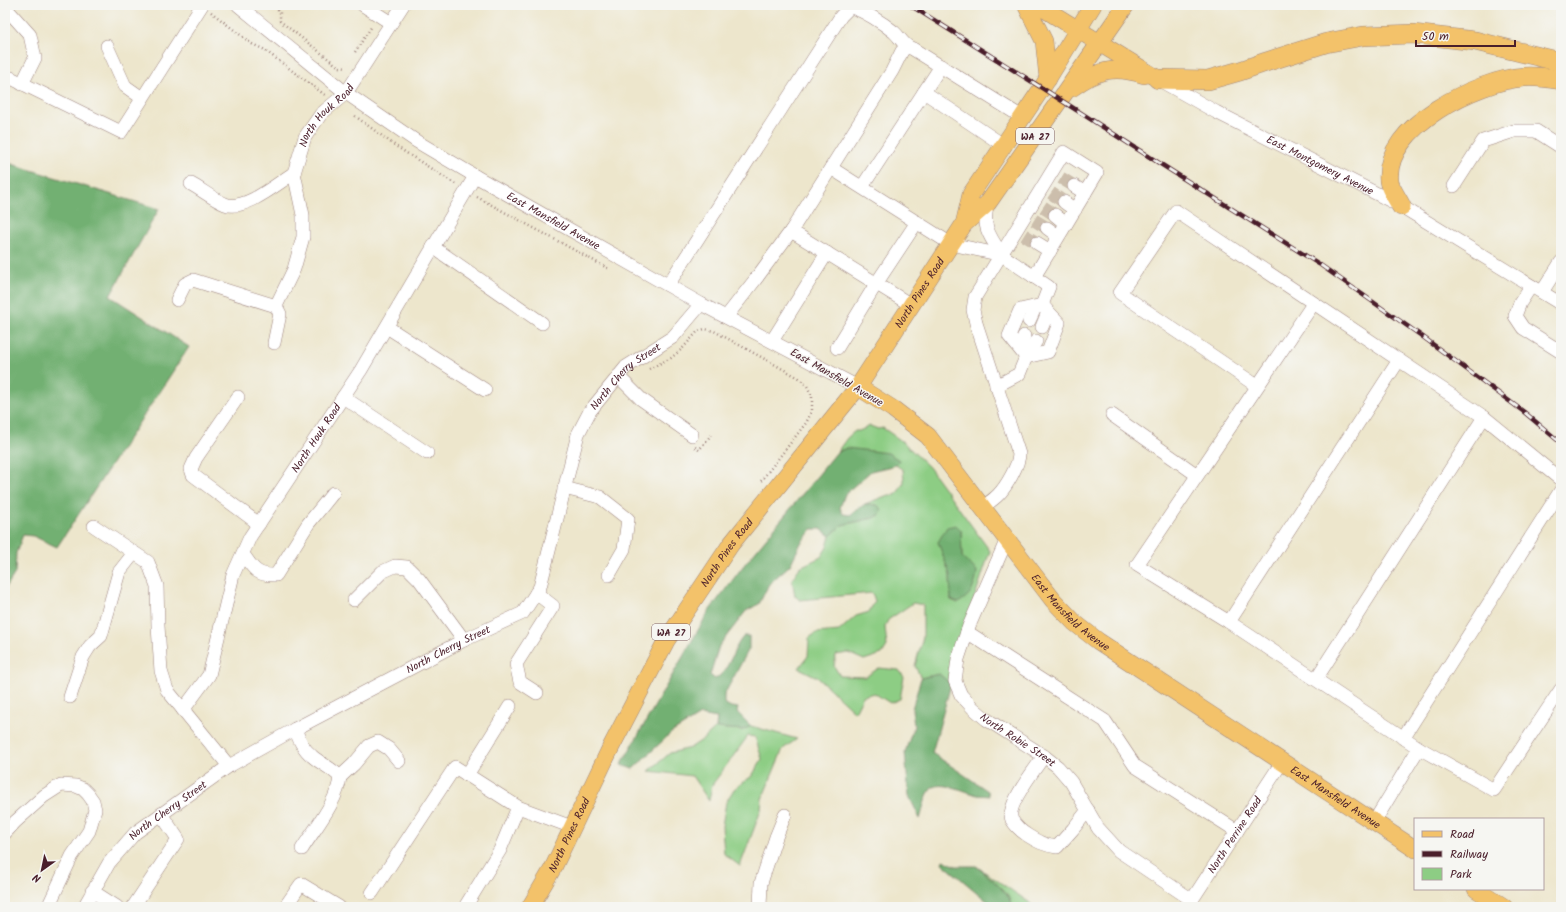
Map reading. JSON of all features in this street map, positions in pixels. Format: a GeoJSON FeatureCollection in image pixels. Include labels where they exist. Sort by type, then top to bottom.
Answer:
{"type":"FeatureCollection","features":[{"type":"Feature","properties":{"kind":"highway"},"geometry":{"type":"LineString","coordinates":[[1158,79],[1208,80],[1326,43],[1370,35],[1413,34],[1475,41],[1561,62]]}},
{"type":"Feature","properties":{"kind":"highway"},"geometry":{"type":"LineString","coordinates":[[1401,206],[1389,182],[1393,156],[1398,146],[1417,125],[1433,111],[1497,82],[1524,77],[1561,80]]}},
{"type":"Feature","properties":{"kind":"main road"},"geometry":{"type":"LineString","coordinates":[[1026,5],[1044,41],[1048,79]]}},
{"type":"Feature","properties":{"kind":"main road","name":"East Montgomery Avenue"},"geometry":{"type":"LineString","coordinates":[[1038,5],[1158,79]]}},
{"type":"Feature","properties":{"kind":"main road","name":"North Pines Road"},"geometry":{"type":"LineString","coordinates":[[964,224],[971,194],[1048,79],[1093,5]]}},
{"type":"Feature","properties":{"kind":"main road","name":"North Pines Road"},"geometry":{"type":"LineString","coordinates":[[530,907],[552,868],[666,641],[731,544],[858,386],[964,224],[988,204],[1126,5]]}},
{"type":"Feature","properties":{"kind":"main road"},"geometry":{"type":"LineString","coordinates":[[1063,95],[1085,78],[1108,70],[1129,70],[1158,79]]}},
{"type":"Feature","properties":{"kind":"main road","name":"East Mansfield Avenue"},"geometry":{"type":"LineString","coordinates":[[858,386],[893,409],[928,436],[1053,600],[1075,623],[1098,641],[1414,848]]}},
{"type":"Feature","properties":{"kind":"main road"},"geometry":{"type":"LineString","coordinates":[[1478,890],[1504,907]]}},
{"type":"Feature","properties":{"kind":"street"},"geometry":{"type":"LineString","coordinates":[[5,77],[121,132],[202,5]]}},
{"type":"Feature","properties":{"kind":"street","name":"East Mansfield Avenue"},"geometry":{"type":"LineString","coordinates":[[238,5],[346,93],[416,141],[668,286],[858,386]]}},
{"type":"Feature","properties":{"kind":"street"},"geometry":{"type":"LineString","coordinates":[[363,5],[391,23]]}},
{"type":"Feature","properties":{"kind":"street","name":"North Houk Road"},"geometry":{"type":"LineString","coordinates":[[276,306],[294,269],[303,237],[303,215],[294,173],[305,136],[321,114],[346,93],[403,5]]}},
{"type":"Feature","properties":{"kind":"street"},"geometry":{"type":"LineString","coordinates":[[5,7],[30,34],[35,58],[22,84]]}},
{"type":"Feature","properties":{"kind":"street"},"geometry":{"type":"LineString","coordinates":[[668,286],[841,16],[850,7],[858,9],[895,32],[907,47],[913,48],[1022,117]]}},
{"type":"Feature","properties":{"kind":"street"},"geometry":{"type":"LineString","coordinates":[[107,46],[125,86],[142,98]]}},
{"type":"Feature","properties":{"kind":"street"},"geometry":{"type":"LineString","coordinates":[[726,317],[791,231],[892,71],[902,51],[907,47]]}},
{"type":"Feature","properties":{"kind":"street"},"geometry":{"type":"LineString","coordinates":[[862,187],[940,66]]}},
{"type":"Feature","properties":{"kind":"street","name":"East Montgomery Avenue"},"geometry":{"type":"LineString","coordinates":[[1158,79],[1216,112],[1401,206],[1561,304]]}},
{"type":"Feature","properties":{"kind":"street"},"geometry":{"type":"LineString","coordinates":[[924,92],[1003,145]]}},
{"type":"Feature","properties":{"kind":"street"},"geometry":{"type":"LineString","coordinates":[[1454,186],[1483,142],[1514,131],[1536,132],[1561,147]]}},
{"type":"Feature","properties":{"kind":"street"},"geometry":{"type":"LineString","coordinates":[[983,507],[998,495],[1019,462],[1019,454],[996,386],[973,310],[975,297],[1002,255],[1020,233],[1057,175],[1064,152],[1097,173],[1034,277]]}},
{"type":"Feature","properties":{"kind":"street"},"geometry":{"type":"LineString","coordinates":[[831,168],[951,244],[1002,255],[1049,287],[1042,305],[1035,308],[1029,321]]}},
{"type":"Feature","properties":{"kind":"street"},"geometry":{"type":"LineString","coordinates":[[190,184],[227,205],[236,205],[250,202],[294,173]]}},
{"type":"Feature","properties":{"kind":"street","name":"North Houk Road"},"geometry":{"type":"LineString","coordinates":[[183,710],[208,675],[233,575],[250,537],[343,397],[387,326],[475,176]]}},
{"type":"Feature","properties":{"kind":"street"},"geometry":{"type":"LineString","coordinates":[[1074,186],[1085,193]]}},
{"type":"Feature","properties":{"kind":"street"},"geometry":{"type":"LineString","coordinates":[[1064,202],[1075,210]]}},
{"type":"Feature","properties":{"kind":"street"},"geometry":{"type":"LineString","coordinates":[[988,204],[985,215],[985,226],[1002,255]]}},
{"type":"Feature","properties":{"kind":"street"},"geometry":{"type":"LineString","coordinates":[[1257,386],[1120,293],[1176,211],[1484,417],[1561,480]]}},
{"type":"Feature","properties":{"kind":"street"},"geometry":{"type":"LineString","coordinates":[[1055,215],[1066,224]]}},
{"type":"Feature","properties":{"kind":"street"},"geometry":{"type":"LineString","coordinates":[[837,348],[876,284],[917,222]]}},
{"type":"Feature","properties":{"kind":"street"},"geometry":{"type":"LineString","coordinates":[[1047,228],[1058,236]]}},
{"type":"Feature","properties":{"kind":"street"},"geometry":{"type":"LineString","coordinates":[[791,231],[911,305]]}},
{"type":"Feature","properties":{"kind":"street"},"geometry":{"type":"LineString","coordinates":[[1037,243],[1050,251]]}},
{"type":"Feature","properties":{"kind":"street"},"geometry":{"type":"LineString","coordinates":[[433,247],[542,323]]}},
{"type":"Feature","properties":{"kind":"street"},"geometry":{"type":"LineString","coordinates":[[772,341],[827,254]]}},
{"type":"Feature","properties":{"kind":"street"},"geometry":{"type":"LineString","coordinates":[[1561,262],[1537,289],[1520,303],[1515,316],[1523,328],[1561,352]]}},
{"type":"Feature","properties":{"kind":"street"},"geometry":{"type":"LineString","coordinates":[[177,300],[185,284],[193,280],[276,306],[280,314],[274,343]]}},
{"type":"Feature","properties":{"kind":"street","name":"North Cherry Street"},"geometry":{"type":"LineString","coordinates":[[84,907],[109,863],[134,833],[229,766],[295,729],[464,640],[523,613],[540,586],[578,434],[590,411],[626,367],[673,337],[701,304]]}},
{"type":"Feature","properties":{"kind":"street"},"geometry":{"type":"LineString","coordinates":[[1313,304],[1137,565],[1229,622],[1403,738],[1494,790],[1561,689]]}},
{"type":"Feature","properties":{"kind":"street"},"geometry":{"type":"LineString","coordinates":[[1042,305],[1048,312],[1042,327]]}},
{"type":"Feature","properties":{"kind":"street"},"geometry":{"type":"LineString","coordinates":[[1026,357],[1048,352],[1059,323],[1042,305]]}},
{"type":"Feature","properties":{"kind":"street"},"geometry":{"type":"LineString","coordinates":[[1026,357],[1009,336],[1020,310],[1042,305]]}},
{"type":"Feature","properties":{"kind":"street"},"geometry":{"type":"LineString","coordinates":[[387,326],[485,390]]}},
{"type":"Feature","properties":{"kind":"street"},"geometry":{"type":"LineString","coordinates":[[1024,336],[1022,341],[1026,357]]}},
{"type":"Feature","properties":{"kind":"street"},"geometry":{"type":"LineString","coordinates":[[996,386],[1020,374],[1026,357],[1036,341]]}},
{"type":"Feature","properties":{"kind":"street"},"geometry":{"type":"LineString","coordinates":[[1229,622],[1399,360]]}},
{"type":"Feature","properties":{"kind":"street"},"geometry":{"type":"LineString","coordinates":[[618,376],[641,399],[692,435]]}},
{"type":"Feature","properties":{"kind":"street"},"geometry":{"type":"LineString","coordinates":[[238,397],[196,458],[191,469],[193,475],[259,524]]}},
{"type":"Feature","properties":{"kind":"street"},"geometry":{"type":"LineString","coordinates":[[343,397],[427,453]]}},
{"type":"Feature","properties":{"kind":"street"},"geometry":{"type":"LineString","coordinates":[[1112,415],[1197,475]]}},
{"type":"Feature","properties":{"kind":"street"},"geometry":{"type":"LineString","coordinates":[[1316,679],[1484,417]]}},
{"type":"Feature","properties":{"kind":"street"},"geometry":{"type":"LineString","coordinates":[[564,488],[600,497],[628,518],[624,549],[609,575]]}},
{"type":"Feature","properties":{"kind":"street"},"geometry":{"type":"LineString","coordinates":[[1403,738],[1561,490]]}},
{"type":"Feature","properties":{"kind":"street"},"geometry":{"type":"LineString","coordinates":[[243,554],[255,570],[265,576],[276,576],[308,524],[333,493]]}},
{"type":"Feature","properties":{"kind":"street"},"geometry":{"type":"LineString","coordinates":[[94,526],[148,562],[157,586],[161,671],[167,690],[229,766]]}},
{"type":"Feature","properties":{"kind":"street","name":"North Robie Street"},"geometry":{"type":"LineString","coordinates":[[1007,539],[967,632],[958,659],[955,681],[961,695],[986,719],[1044,756],[1058,767],[1071,782],[1098,828],[1119,851],[1189,903]]}},
{"type":"Feature","properties":{"kind":"street"},"geometry":{"type":"LineString","coordinates":[[70,697],[83,658],[90,646],[101,636],[119,572],[134,553]]}},
{"type":"Feature","properties":{"kind":"street"},"geometry":{"type":"LineString","coordinates":[[354,600],[382,572],[395,566],[407,567],[419,579],[464,640]]}},
{"type":"Feature","properties":{"kind":"street"},"geometry":{"type":"LineString","coordinates":[[536,593],[554,606],[516,664],[520,682],[537,693]]}},
{"type":"Feature","properties":{"kind":"street"},"geometry":{"type":"LineString","coordinates":[[967,632],[1105,721],[1135,766],[1237,831]]}},
{"type":"Feature","properties":{"kind":"street"},"geometry":{"type":"LineString","coordinates":[[467,775],[510,706]]}},
{"type":"Feature","properties":{"kind":"street"},"geometry":{"type":"LineString","coordinates":[[295,729],[301,744],[312,756],[333,770],[340,777]]}},
{"type":"Feature","properties":{"kind":"street"},"geometry":{"type":"LineString","coordinates":[[302,849],[332,800],[339,785],[340,777],[354,764],[369,746],[378,742],[390,749],[399,761]]}},
{"type":"Feature","properties":{"kind":"street"},"geometry":{"type":"LineString","coordinates":[[1374,822],[1419,748]]}},
{"type":"Feature","properties":{"kind":"street"},"geometry":{"type":"LineString","coordinates":[[1044,756],[1026,782],[1011,808],[1011,819],[1021,831],[1043,845],[1057,847],[1088,810]]}},
{"type":"Feature","properties":{"kind":"street","name":"North Perrine Road"},"geometry":{"type":"LineString","coordinates":[[1189,903],[1282,762]]}},
{"type":"Feature","properties":{"kind":"street"},"geometry":{"type":"LineString","coordinates":[[372,893],[455,767],[518,807],[572,827]]}},
{"type":"Feature","properties":{"kind":"street"},"geometry":{"type":"LineString","coordinates":[[5,833],[14,822],[44,796],[62,785],[76,786],[82,789],[94,801],[96,810],[89,831],[72,856],[48,907]]}},
{"type":"Feature","properties":{"kind":"street"},"geometry":{"type":"LineString","coordinates":[[464,907],[500,850],[518,807]]}},
{"type":"Feature","properties":{"kind":"street"},"geometry":{"type":"LineString","coordinates":[[133,907],[178,839],[161,814]]}},
{"type":"Feature","properties":{"kind":"street"},"geometry":{"type":"LineString","coordinates":[[760,907],[761,883],[776,836],[785,815]]}},
{"type":"Feature","properties":{"kind":"street"},"geometry":{"type":"LineString","coordinates":[[286,907],[301,884],[339,907]]}},
{"type":"Feature","properties":{"kind":"street"},"geometry":{"type":"LineString","coordinates":[[92,891],[117,907]]}},
{"type":"Feature","properties":{"kind":"path"},"geometry":{"type":"LineString","coordinates":[[271,5],[280,12],[280,21],[339,67],[346,68],[351,65]]}},
{"type":"Feature","properties":{"kind":"path"},"geometry":{"type":"LineString","coordinates":[[352,58],[379,15]]}},
{"type":"Feature","properties":{"kind":"path"},"geometry":{"type":"LineString","coordinates":[[646,371],[671,358],[682,349],[698,331],[705,329],[714,331],[799,378],[808,386],[812,396],[812,411],[806,423],[761,481]]}},
{"type":"Feature","properties":{"kind":"green space"},"geometry":{"type":"Polygon","coordinates":[[[5,162],[159,209],[110,296],[189,347],[57,547],[33,536],[23,535],[16,553],[15,573],[5,589],[5,162]]]}},
{"type":"Feature","properties":{"kind":"green space"},"geometry":{"type":"Polygon","coordinates":[[[870,426],[878,429],[883,428],[903,442],[929,467],[990,551],[956,654],[951,684],[939,674],[921,678],[915,666],[923,637],[923,605],[913,603],[888,620],[885,627],[887,646],[882,654],[864,660],[848,653],[836,655],[834,666],[840,676],[865,677],[879,668],[899,670],[904,677],[900,699],[890,703],[874,693],[863,696],[855,712],[817,677],[799,668],[808,656],[809,638],[816,633],[839,631],[856,616],[869,612],[875,601],[872,593],[800,600],[795,596],[792,579],[800,567],[821,557],[827,547],[830,536],[842,525],[880,515],[877,505],[865,504],[888,495],[896,495],[904,482],[903,470],[896,465],[898,460],[847,448],[837,452],[847,438],[855,431],[859,431],[870,426]],[[961,530],[950,575],[951,600],[962,557],[961,530]]]}},
{"type":"Feature","properties":{"kind":"green space"},"geometry":{"type":"Polygon","coordinates":[[[847,448],[888,453],[899,460],[896,465],[871,471],[845,494],[840,508],[843,514],[850,515],[865,504],[877,505],[882,509],[880,515],[842,525],[830,536],[821,529],[812,529],[801,543],[790,565],[769,584],[759,604],[746,611],[719,646],[710,675],[715,679],[725,670],[740,641],[744,636],[749,636],[749,649],[724,695],[724,703],[731,707],[738,708],[737,712],[751,726],[743,730],[716,728],[717,718],[700,715],[671,733],[633,769],[621,765],[709,611],[744,565],[837,452],[847,448]]]}},
{"type":"Feature","properties":{"kind":"green space"},"geometry":{"type":"Polygon","coordinates":[[[956,525],[961,530],[962,557],[977,571],[975,582],[970,594],[958,603],[951,600],[950,575],[938,542],[947,527],[956,525]]]}},
{"type":"Feature","properties":{"kind":"green space"},"geometry":{"type":"Polygon","coordinates":[[[939,674],[951,684],[932,753],[988,791],[989,796],[976,795],[946,786],[935,787],[931,789],[927,795],[920,819],[909,796],[905,752],[914,726],[912,709],[921,678],[939,674]]]}},
{"type":"Feature","properties":{"kind":"green space"},"geometry":{"type":"Polygon","coordinates":[[[751,726],[797,739],[783,749],[762,799],[761,810],[740,866],[724,854],[722,826],[726,802],[734,789],[752,776],[762,759],[755,737],[748,736],[712,785],[709,801],[692,776],[649,771],[670,753],[690,748],[705,738],[716,728],[743,730],[751,726]]]}},
{"type":"Feature","properties":{"kind":"green space"},"geometry":{"type":"Polygon","coordinates":[[[943,860],[956,866],[976,866],[1008,896],[1011,907],[994,907],[942,863],[943,860]]]}},
{"type":"Feature","properties":{"kind":"green space"},"geometry":{"type":"Polygon","coordinates":[[[976,866],[1036,907],[1011,907],[1008,896],[976,866]]]}},
{"type":"Feature","properties":{"kind":"tunnel"},"geometry":{"type":"LineString","coordinates":[[1061,178],[1074,186]]}},
{"type":"Feature","properties":{"kind":"tunnel"},"geometry":{"type":"LineString","coordinates":[[1051,193],[1064,202]]}},
{"type":"Feature","properties":{"kind":"tunnel"},"geometry":{"type":"LineString","coordinates":[[1043,207],[1055,215]]}},
{"type":"Feature","properties":{"kind":"tunnel"},"geometry":{"type":"LineString","coordinates":[[1034,220],[1047,228]]}},
{"type":"Feature","properties":{"kind":"tunnel"},"geometry":{"type":"LineString","coordinates":[[1024,235],[1037,243]]}},
{"type":"Feature","properties":{"kind":"railway"},"geometry":{"type":"LineString","coordinates":[[910,5],[1319,264],[1423,337],[1524,412],[1561,443]]}}]}
